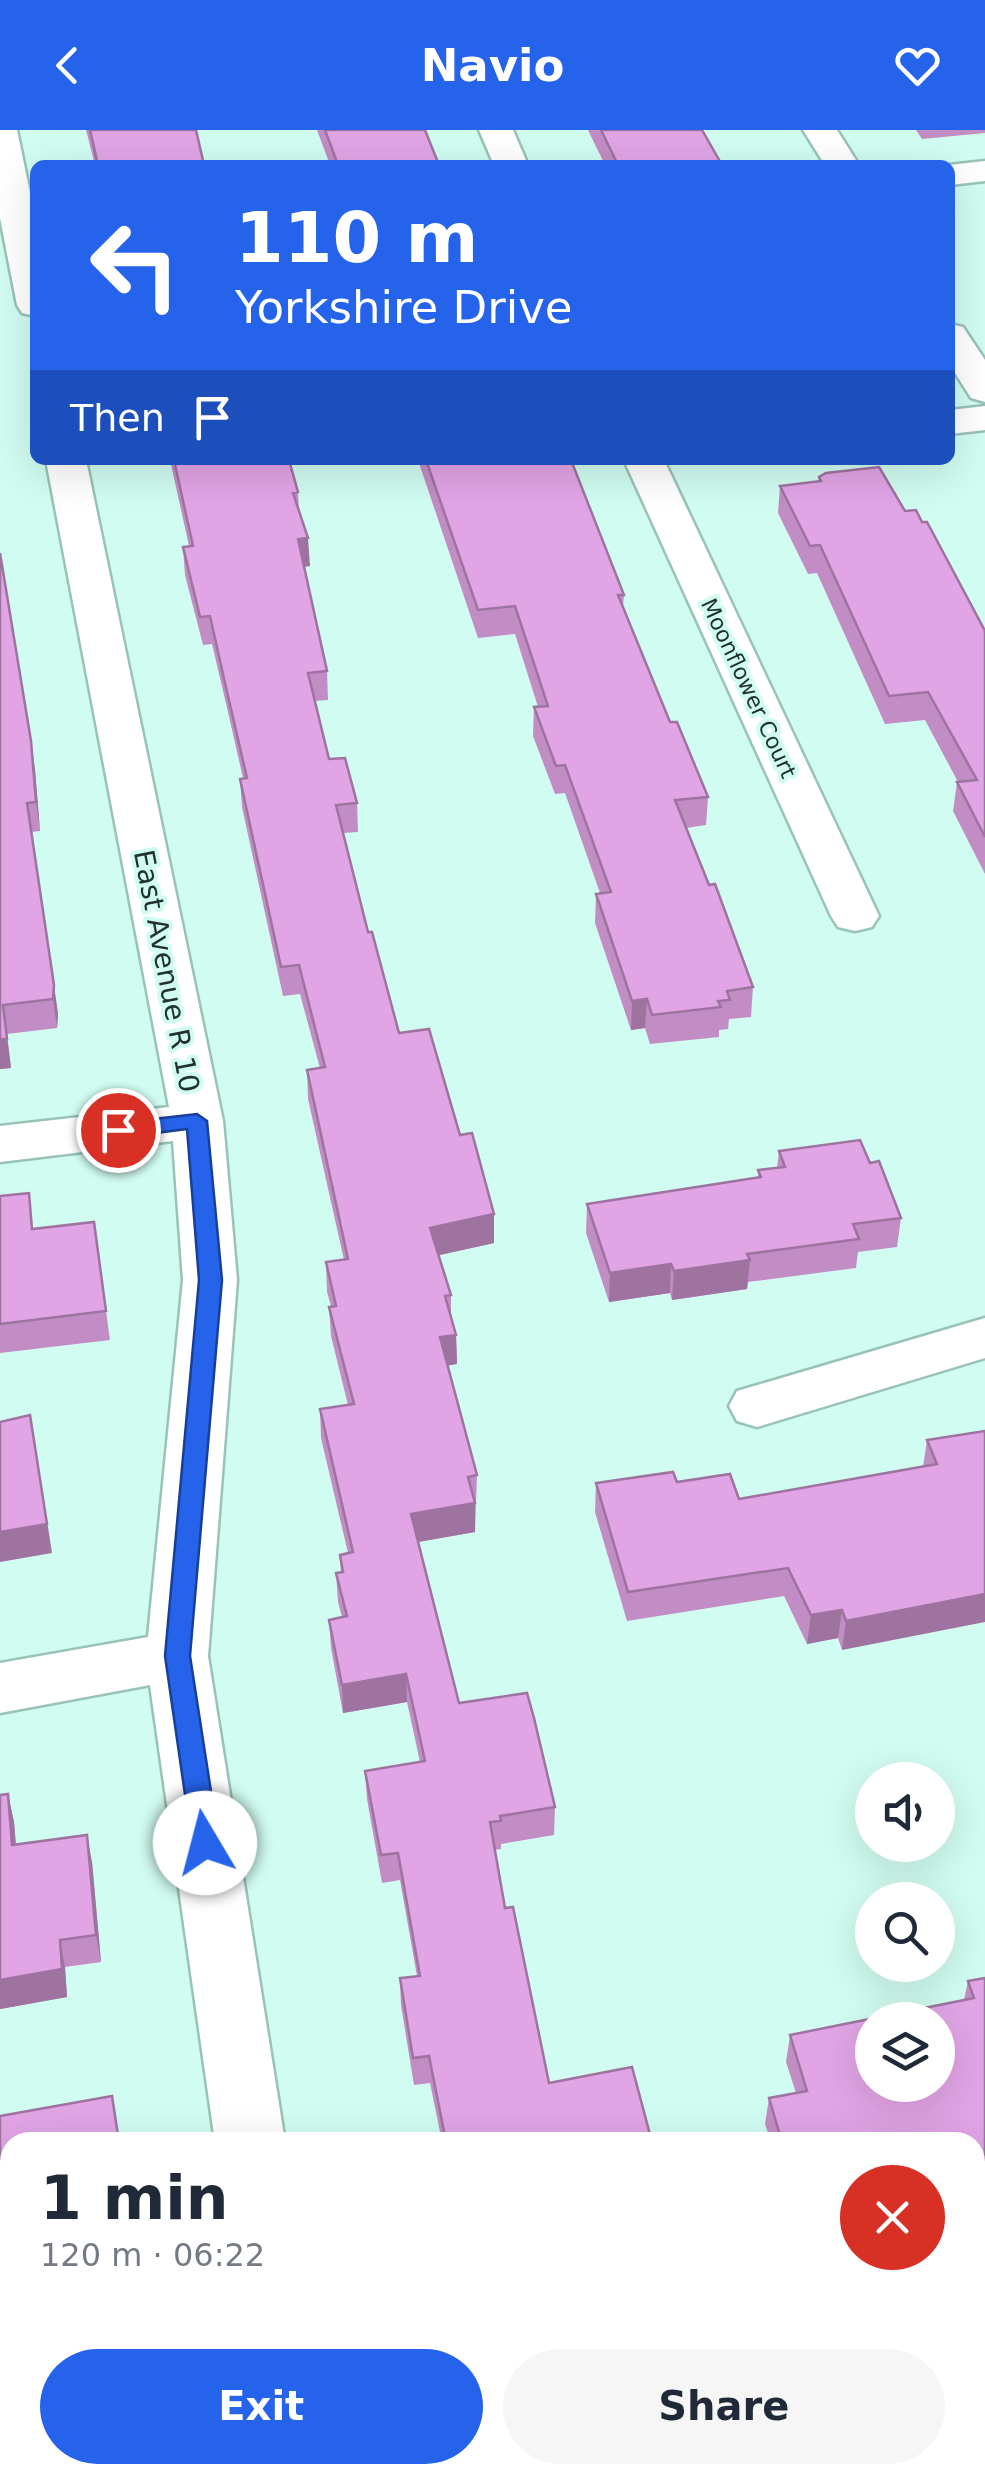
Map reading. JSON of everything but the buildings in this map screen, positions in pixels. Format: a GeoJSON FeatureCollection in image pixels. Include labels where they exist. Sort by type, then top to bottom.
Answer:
{"type":"FeatureCollection","features":[{"type":"Feature","properties":{"kind":"street"},"geometry":{"type":"LineString","coordinates":[[0,130],[30,281]]}},
{"type":"Feature","properties":{"kind":"street"},"geometry":{"type":"LineString","coordinates":[[496,130],[510,160]]}},
{"type":"Feature","properties":{"kind":"street"},"geometry":{"type":"LineString","coordinates":[[820,130],[839,160]]}},
{"type":"Feature","properties":{"kind":"street"},"geometry":{"type":"LineString","coordinates":[[955,175],[985,171]]}},
{"type":"Feature","properties":{"kind":"street"},"geometry":{"type":"LineString","coordinates":[[955,343],[985,390]]}},
{"type":"Feature","properties":{"kind":"street"},"geometry":{"type":"LineString","coordinates":[[955,421],[985,418]]}},
{"type":"Feature","properties":{"kind":"street","name":"East Avenue R 10"},"geometry":{"type":"LineString","coordinates":[[67,465],[197,1121],[210,1280],[177,1656],[248,2132]]}},
{"type":"Feature","properties":{"kind":"street","name":"Moonflower Court"},"geometry":{"type":"LineString","coordinates":[[646,465],[855,916]]}},
{"type":"Feature","properties":{"kind":"street"},"geometry":{"type":"LineString","coordinates":[[0,1144],[197,1121]]}},
{"type":"Feature","properties":{"kind":"street"},"geometry":{"type":"LineString","coordinates":[[757,1406],[985,1338]]}},
{"type":"Feature","properties":{"kind":"street"},"geometry":{"type":"LineString","coordinates":[[0,1688],[177,1656]]}},
{"type":"Feature","properties":{"kind":"route"},"geometry":{"type":"LineString","coordinates":[[118,1130],[197,1121],[210,1280],[177,1656],[205,1843]]}}]}
